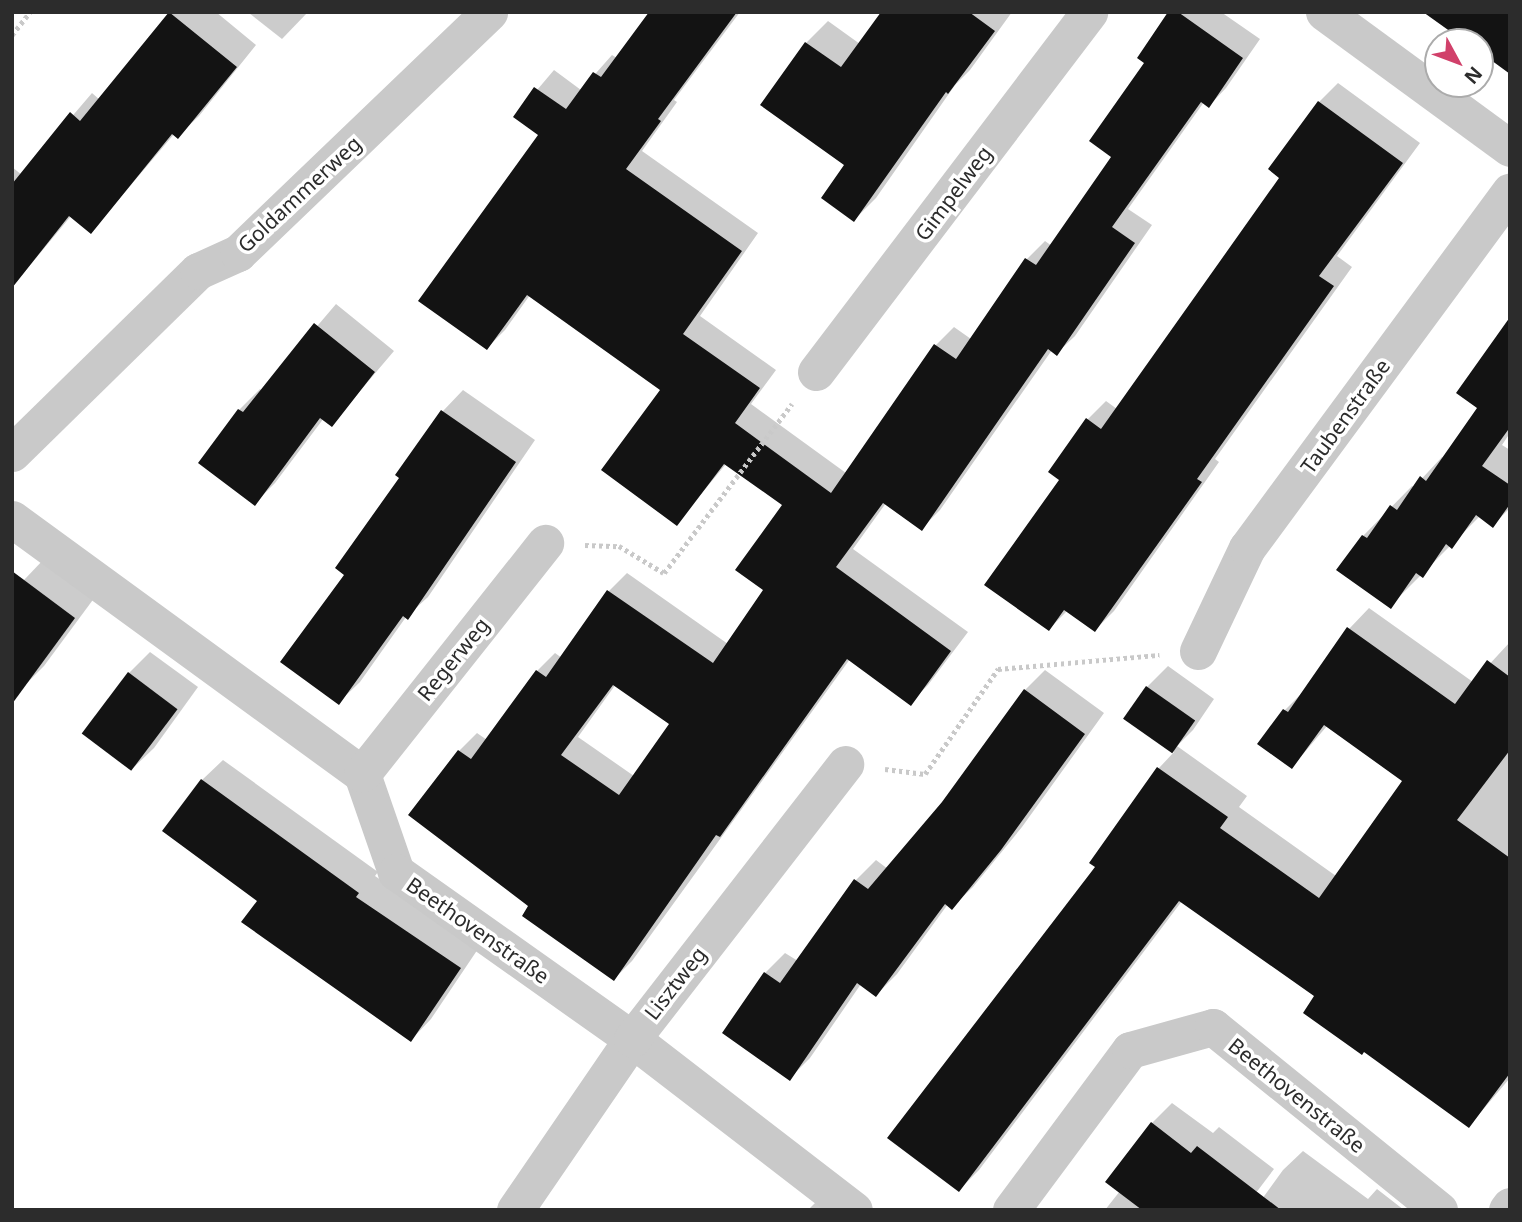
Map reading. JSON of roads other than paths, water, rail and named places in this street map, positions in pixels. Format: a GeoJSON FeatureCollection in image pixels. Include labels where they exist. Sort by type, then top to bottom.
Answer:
{"type":"FeatureCollection","features":[{"type":"Feature","properties":{"kind":"street","name":"Goldammerweg"},"geometry":{"type":"LineString","coordinates":[[12,453],[198,271],[238,253],[489,12]]}},
{"type":"Feature","properties":{"kind":"street","name":"Gimpelweg"},"geometry":{"type":"LineString","coordinates":[[816,372],[1089,12]]}},
{"type":"Feature","properties":{"kind":"street"},"geometry":{"type":"LineString","coordinates":[[1324,12],[1510,148]]}},
{"type":"Feature","properties":{"kind":"street","name":"Taubenstraße"},"geometry":{"type":"LineString","coordinates":[[1198,651],[1247,548],[1510,191]]}},
{"type":"Feature","properties":{"kind":"street"},"geometry":{"type":"LineString","coordinates":[[12,519],[362,774]]}},
{"type":"Feature","properties":{"kind":"street","name":"Regerweg"},"geometry":{"type":"LineString","coordinates":[[362,774],[545,543]]}},
{"type":"Feature","properties":{"kind":"street","name":"Lisztweg"},"geometry":{"type":"LineString","coordinates":[[515,1210],[632,1039],[845,764]]}},
{"type":"Feature","properties":{"kind":"street","name":"Beethovenstraße"},"geometry":{"type":"LineString","coordinates":[[362,774],[396,872],[632,1039],[854,1210]]}},
{"type":"Feature","properties":{"kind":"street","name":"Beethovenstraße"},"geometry":{"type":"LineString","coordinates":[[1011,1210],[1130,1050],[1213,1027],[1439,1210]]}}]}
